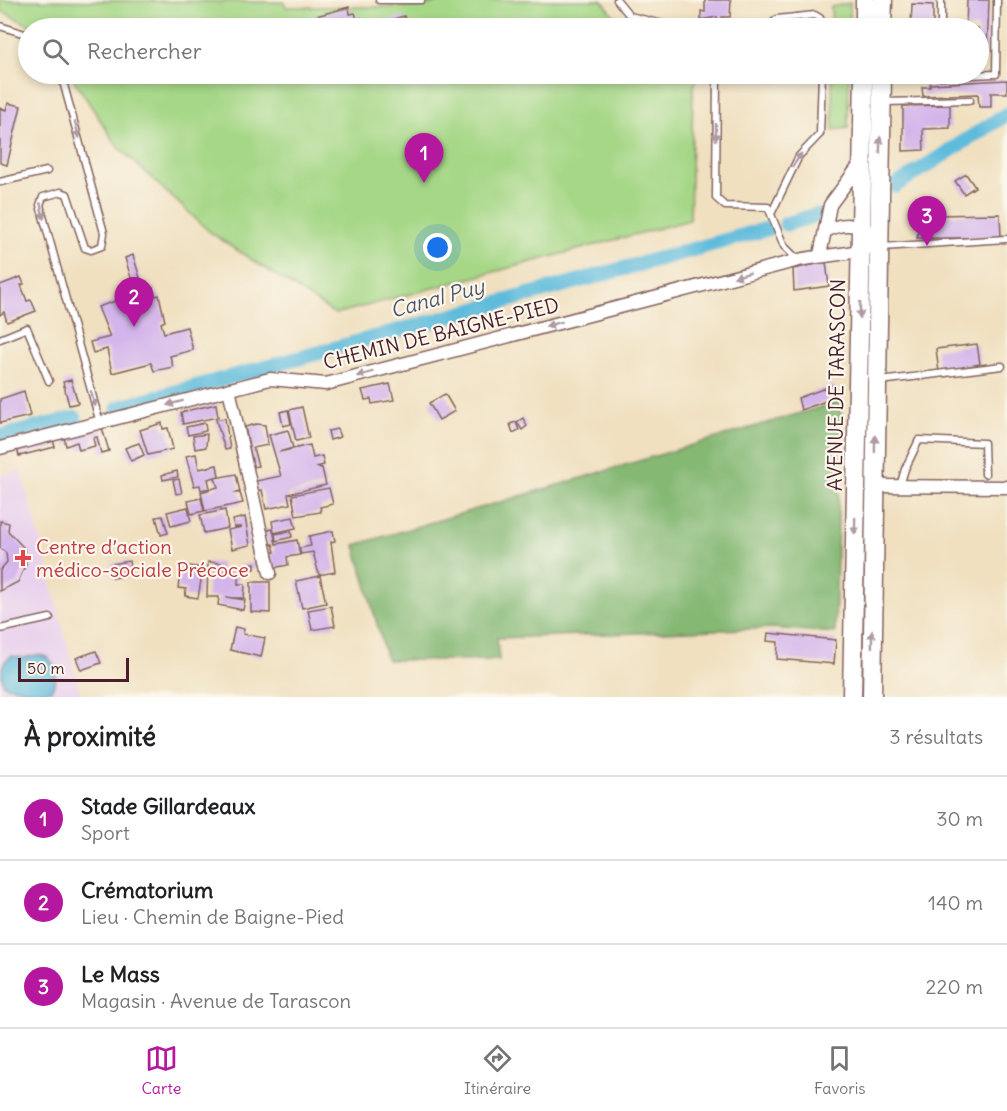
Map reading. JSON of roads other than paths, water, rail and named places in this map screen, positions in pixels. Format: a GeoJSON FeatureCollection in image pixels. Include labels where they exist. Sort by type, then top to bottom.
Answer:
{"type":"FeatureCollection","features":[{"type":"Feature","properties":{"kind":"main road"},"geometry":{"type":"LineString","coordinates":[[865,0],[865,18]]}},
{"type":"Feature","properties":{"kind":"main road"},"geometry":{"type":"LineString","coordinates":[[882,18],[883,0]]}},
{"type":"Feature","properties":{"kind":"main road","name":"AVENUE DE TARASCON"},"geometry":{"type":"LineString","coordinates":[[864,84],[863,160],[871,238],[876,381],[872,697]]}},
{"type":"Feature","properties":{"kind":"main road","name":"AVENUE DE TARASCON"},"geometry":{"type":"LineString","coordinates":[[852,697],[871,238],[882,84]]}},
{"type":"Feature","properties":{"kind":"street"},"geometry":{"type":"LineString","coordinates":[[820,255],[830,205],[863,160]]}},
{"type":"Feature","properties":{"kind":"street"},"geometry":{"type":"LineString","coordinates":[[826,231],[843,224],[871,238]]}},
{"type":"Feature","properties":{"kind":"street","name":"CHEMIN DE BAIGNE-PIED"},"geometry":{"type":"LineString","coordinates":[[0,448],[270,379],[326,384],[820,255],[871,238]]}},
{"type":"Feature","properties":{"kind":"street"},"geometry":{"type":"LineString","coordinates":[[229,389],[270,573]]}},
{"type":"Feature","properties":{"kind":"street"},"geometry":{"type":"LineString","coordinates":[[874,486],[1007,487]]}},
{"type":"Feature","properties":{"kind":"lane"},"geometry":{"type":"LineString","coordinates":[[379,0],[421,0]]}},
{"type":"Feature","properties":{"kind":"lane"},"geometry":{"type":"LineString","coordinates":[[617,0],[630,16],[638,18]]}},
{"type":"Feature","properties":{"kind":"lane"},"geometry":{"type":"LineString","coordinates":[[941,0],[941,18]]}},
{"type":"Feature","properties":{"kind":"lane"},"geometry":{"type":"LineString","coordinates":[[989,74],[996,74],[997,0]]}},
{"type":"Feature","properties":{"kind":"lane"},"geometry":{"type":"LineString","coordinates":[[786,18],[815,15],[820,18]]}},
{"type":"Feature","properties":{"kind":"lane"},"geometry":{"type":"LineString","coordinates":[[0,26],[18,32]]}},
{"type":"Feature","properties":{"kind":"lane"},"geometry":{"type":"LineString","coordinates":[[64,84],[104,233],[104,244],[100,248],[85,248],[67,194],[61,192],[43,197],[40,205],[100,423]]}},
{"type":"Feature","properties":{"kind":"lane"},"geometry":{"type":"LineString","coordinates":[[717,84],[716,198],[725,206],[762,205],[768,207],[772,212],[784,246],[799,260]]}},
{"type":"Feature","properties":{"kind":"lane"},"geometry":{"type":"LineString","coordinates":[[772,212],[799,156],[820,134],[822,84]]}},
{"type":"Feature","properties":{"kind":"lane"},"geometry":{"type":"LineString","coordinates":[[881,102],[970,100]]}},
{"type":"Feature","properties":{"kind":"lane"},"geometry":{"type":"LineString","coordinates":[[0,182],[46,171]]}},
{"type":"Feature","properties":{"kind":"lane"},"geometry":{"type":"LineString","coordinates":[[871,238],[1006,239]]}},
{"type":"Feature","properties":{"kind":"lane"},"geometry":{"type":"LineString","coordinates":[[0,339],[27,328],[49,381]]}},
{"type":"Feature","properties":{"kind":"lane"},"geometry":{"type":"LineString","coordinates":[[876,381],[1002,366]]}},
{"type":"Feature","properties":{"kind":"lane"},"geometry":{"type":"LineString","coordinates":[[900,486],[905,469],[919,440],[984,443],[985,474]]}},
{"type":"Feature","properties":{"kind":"lane"},"geometry":{"type":"LineString","coordinates":[[0,629],[50,618]]}},
{"type":"Feature","properties":{"kind":"water"},"geometry":{"type":"Polygon","coordinates":[[[36,655],[48,658],[52,662],[56,678],[51,690],[34,692],[4,685],[2,668],[8,658],[36,655]]]}},
{"type":"Feature","properties":{"kind":"waterway","name":"Canal Puy"},"geometry":{"type":"LineString","coordinates":[[895,186],[1007,114]]}},
{"type":"Feature","properties":{"kind":"waterway","name":"Canal Puy"},"geometry":{"type":"LineString","coordinates":[[786,224],[816,215]]}},
{"type":"Feature","properties":{"kind":"waterway","name":"Canal Puy"},"geometry":{"type":"LineString","coordinates":[[118,408],[767,229]]}},
{"type":"Feature","properties":{"kind":"waterway","name":"Canal Puy"},"geometry":{"type":"LineString","coordinates":[[0,437],[75,418]]}},
{"type":"Feature","properties":{"kind":"place","name":"Stade Gillardeaux"},"geometry":{"type":"Point","coordinates":[424,183]}},
{"type":"Feature","properties":{"kind":"place","name":"Le Mass"},"geometry":{"type":"Point","coordinates":[927,246]}},
{"type":"Feature","properties":{"kind":"place","name":"Crématorium"},"geometry":{"type":"Point","coordinates":[134,327]}},
{"type":"Feature","properties":{"kind":"place","name":"Centre d’action médico-sociale Précoce"},"geometry":{"type":"Point","coordinates":[23,558]}}]}
